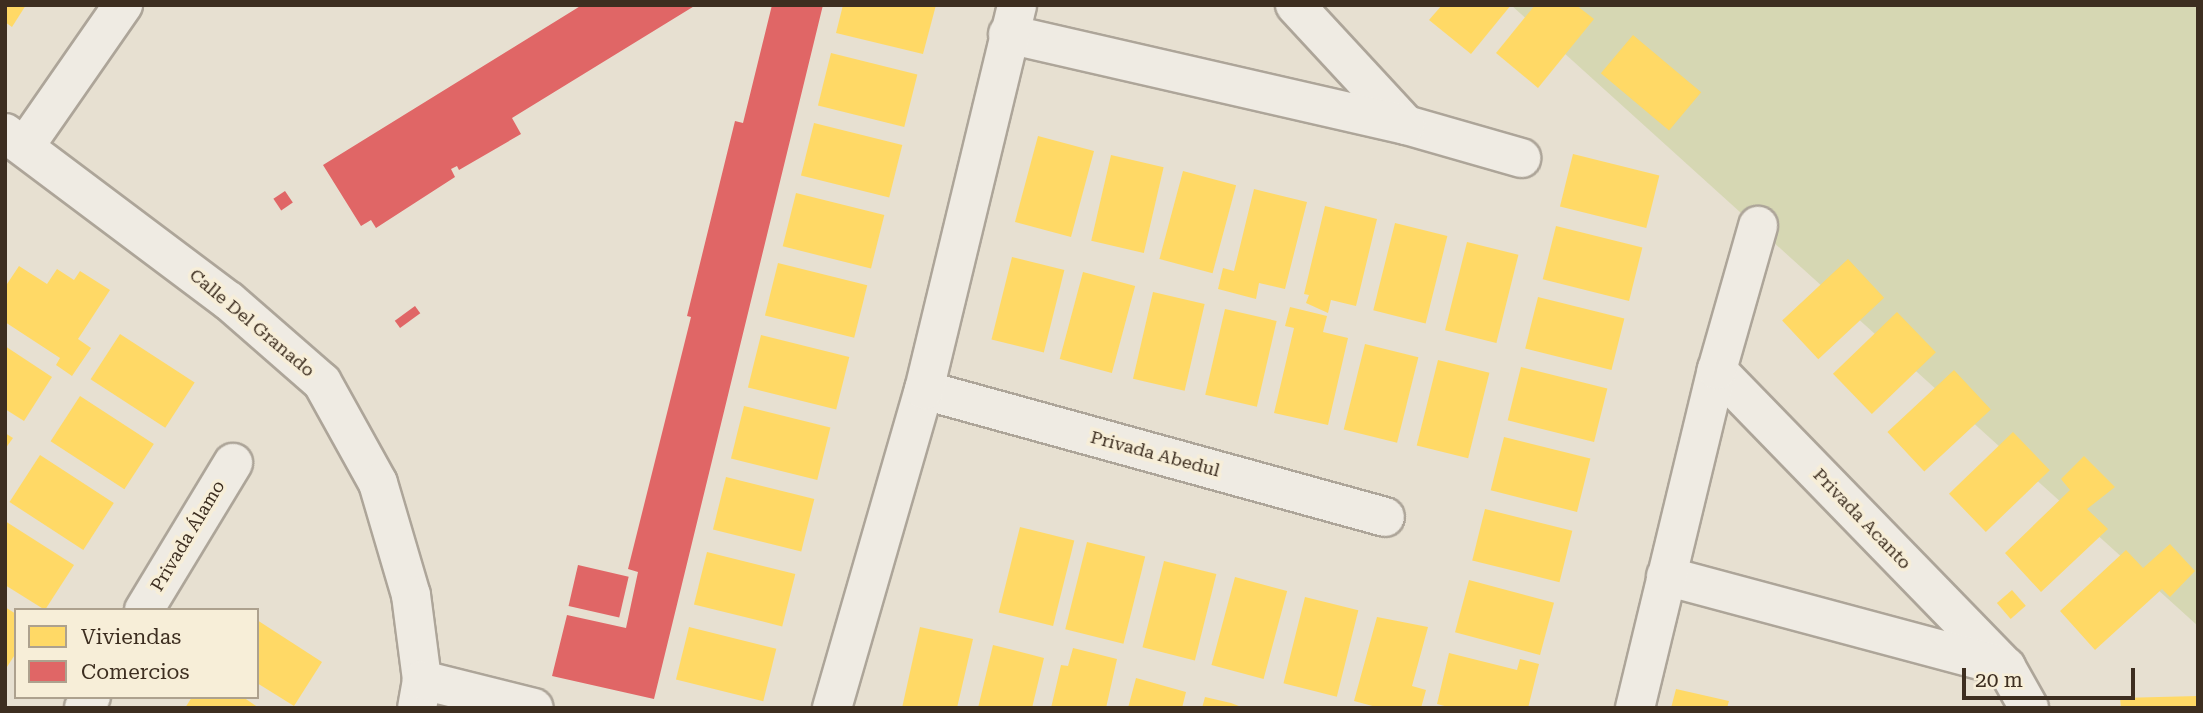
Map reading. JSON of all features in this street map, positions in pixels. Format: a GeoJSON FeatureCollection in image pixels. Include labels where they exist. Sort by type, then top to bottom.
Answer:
{"type":"FeatureCollection","features":[{"type":"Feature","properties":{"kind":"street"},"geometry":{"type":"LineString","coordinates":[[15,139],[123,5]]}},
{"type":"Feature","properties":{"kind":"street"},"geometry":{"type":"LineString","coordinates":[[1295,5],[1406,125]]}},
{"type":"Feature","properties":{"kind":"street"},"geometry":{"type":"LineString","coordinates":[[832,708],[924,390],[1013,20],[1521,158]]}},
{"type":"Feature","properties":{"kind":"street","name":"Calle Del Granado"},"geometry":{"type":"LineString","coordinates":[[15,139],[229,300],[322,382],[378,483],[411,595],[419,694]]}},
{"type":"Feature","properties":{"kind":"street"},"geometry":{"type":"LineString","coordinates":[[1635,708],[1717,370],[1758,226]]}},
{"type":"Feature","properties":{"kind":"street","name":"Privada Acanto"},"geometry":{"type":"LineString","coordinates":[[1717,370],[2006,667],[2029,708]]}},
{"type":"Feature","properties":{"kind":"street","name":"Privada Abedul"},"geometry":{"type":"LineString","coordinates":[[924,390],[1385,517]]}},
{"type":"Feature","properties":{"kind":"street","name":"Privada Álamo"},"geometry":{"type":"LineString","coordinates":[[145,608],[233,463]]}},
{"type":"Feature","properties":{"kind":"street"},"geometry":{"type":"LineString","coordinates":[[1666,576],[2006,667]]}},
{"type":"Feature","properties":{"kind":"street"},"geometry":{"type":"LineString","coordinates":[[419,694],[534,708]]}},
{"type":"Feature","properties":{"kind":"green space"},"geometry":{"type":"Polygon","coordinates":[[[1511,5],[2198,5],[2198,626],[1511,5]]]}},
{"type":"Feature","properties":{"kind":"building: Viviendas"},"geometry":{"type":"Polygon","coordinates":[[[5,5],[26,5],[12,27],[5,22],[5,5]]]}},
{"type":"Feature","properties":{"kind":"building: Viviendas"},"geometry":{"type":"Polygon","coordinates":[[[843,5],[936,5],[923,54],[836,33],[843,5]]]}},
{"type":"Feature","properties":{"kind":"building: Viviendas"},"geometry":{"type":"Polygon","coordinates":[[[1442,5],[1511,5],[1471,54],[1429,20],[1442,5]]]}},
{"type":"Feature","properties":{"kind":"building: Viviendas"},"geometry":{"type":"Polygon","coordinates":[[[1535,5],[1576,5],[1594,19],[1538,88],[1496,53],[1535,5]]]}},
{"type":"Feature","properties":{"kind":"building: Viviendas"},"geometry":{"type":"Polygon","coordinates":[[[1633,35],[1701,92],[1669,131],[1601,73],[1633,35]]]}},
{"type":"Feature","properties":{"kind":"building: Viviendas"},"geometry":{"type":"Polygon","coordinates":[[[831,53],[917,75],[904,127],[818,105],[831,53]]]}},
{"type":"Feature","properties":{"kind":"building: Viviendas"},"geometry":{"type":"Polygon","coordinates":[[[814,123],[902,145],[889,197],[801,175],[814,123]]]}},
{"type":"Feature","properties":{"kind":"building: Viviendas"},"geometry":{"type":"Polygon","coordinates":[[[1038,136],[1094,151],[1071,237],[1015,222],[1038,136]]]}},
{"type":"Feature","properties":{"kind":"building: Viviendas"},"geometry":{"type":"Polygon","coordinates":[[[1573,154],[1659,176],[1646,228],[1560,206],[1573,154]]]}},
{"type":"Feature","properties":{"kind":"building: Viviendas"},"geometry":{"type":"Polygon","coordinates":[[[1111,155],[1164,167],[1144,253],[1091,241],[1111,155]]]}},
{"type":"Feature","properties":{"kind":"building: Viviendas"},"geometry":{"type":"Polygon","coordinates":[[[1183,171],[1236,185],[1213,273],[1159,259],[1183,171]]]}},
{"type":"Feature","properties":{"kind":"building: Viviendas"},"geometry":{"type":"Polygon","coordinates":[[[1254,189],[1307,202],[1285,289],[1259,283],[1256,299],[1218,289],[1223,268],[1234,271],[1254,189]]]}},
{"type":"Feature","properties":{"kind":"building: Viviendas"},"geometry":{"type":"Polygon","coordinates":[[[796,193],[884,215],[871,268],[783,246],[796,193]]]}},
{"type":"Feature","properties":{"kind":"building: Viviendas"},"geometry":{"type":"Polygon","coordinates":[[[1325,206],[1377,219],[1356,306],[1331,300],[1328,313],[1306,303],[1309,295],[1304,294],[1325,206]]]}},
{"type":"Feature","properties":{"kind":"building: Viviendas"},"geometry":{"type":"Polygon","coordinates":[[[1395,223],[1447,236],[1426,323],[1373,310],[1395,223]]]}},
{"type":"Feature","properties":{"kind":"building: Viviendas"},"geometry":{"type":"Polygon","coordinates":[[[1556,226],[1642,248],[1629,301],[1543,279],[1556,226]]]}},
{"type":"Feature","properties":{"kind":"building: Viviendas"},"geometry":{"type":"Polygon","coordinates":[[[1467,242],[1518,255],[1496,343],[1445,330],[1467,242]]]}},
{"type":"Feature","properties":{"kind":"building: Viviendas"},"geometry":{"type":"Polygon","coordinates":[[[1012,257],[1064,270],[1044,353],[991,339],[1012,257]]]}},
{"type":"Feature","properties":{"kind":"building: Viviendas"},"geometry":{"type":"Polygon","coordinates":[[[1848,259],[1884,298],[1818,359],[1782,320],[1848,259]]]}},
{"type":"Feature","properties":{"kind":"building: Viviendas"},"geometry":{"type":"Polygon","coordinates":[[[778,263],[867,285],[854,338],[765,315],[778,263]]]}},
{"type":"Feature","properties":{"kind":"building: Viviendas"},"geometry":{"type":"Polygon","coordinates":[[[19,266],[47,284],[57,269],[74,280],[80,271],[110,290],[78,339],[91,348],[72,376],[56,365],[60,358],[5,322],[5,287],[19,266]]]}},
{"type":"Feature","properties":{"kind":"building: Viviendas"},"geometry":{"type":"Polygon","coordinates":[[[1083,272],[1135,286],[1112,373],[1060,359],[1083,272]]]}},
{"type":"Feature","properties":{"kind":"building: Viviendas"},"geometry":{"type":"Polygon","coordinates":[[[1153,292],[1205,304],[1185,391],[1133,379],[1153,292]]]}},
{"type":"Feature","properties":{"kind":"building: Viviendas"},"geometry":{"type":"Polygon","coordinates":[[[1538,297],[1624,319],[1612,370],[1525,348],[1538,297]]]}},
{"type":"Feature","properties":{"kind":"building: Viviendas"},"geometry":{"type":"Polygon","coordinates":[[[1290,307],[1327,316],[1323,332],[1348,338],[1328,425],[1274,413],[1294,328],[1285,326],[1290,307]]]}},
{"type":"Feature","properties":{"kind":"building: Viviendas"},"geometry":{"type":"Polygon","coordinates":[[[1225,309],[1277,321],[1257,407],[1205,395],[1225,309]]]}},
{"type":"Feature","properties":{"kind":"building: Viviendas"},"geometry":{"type":"Polygon","coordinates":[[[1897,312],[1936,352],[1872,414],[1833,374],[1897,312]]]}},
{"type":"Feature","properties":{"kind":"building: Viviendas"},"geometry":{"type":"Polygon","coordinates":[[[120,334],[195,382],[165,428],[91,379],[120,334]]]}},
{"type":"Feature","properties":{"kind":"building: Viviendas"},"geometry":{"type":"Polygon","coordinates":[[[761,335],[849,357],[836,409],[748,387],[761,335]]]}},
{"type":"Feature","properties":{"kind":"building: Viviendas"},"geometry":{"type":"Polygon","coordinates":[[[1365,344],[1418,357],[1397,443],[1344,429],[1365,344]]]}},
{"type":"Feature","properties":{"kind":"building: Viviendas"},"geometry":{"type":"Polygon","coordinates":[[[5,346],[52,377],[24,421],[5,409],[5,346]]]}},
{"type":"Feature","properties":{"kind":"building: Viviendas"},"geometry":{"type":"Polygon","coordinates":[[[1438,360],[1489,373],[1468,458],[1417,445],[1438,360]]]}},
{"type":"Feature","properties":{"kind":"building: Viviendas"},"geometry":{"type":"Polygon","coordinates":[[[1521,367],[1607,389],[1594,442],[1508,420],[1521,367]]]}},
{"type":"Feature","properties":{"kind":"building: Viviendas"},"geometry":{"type":"Polygon","coordinates":[[[1954,370],[1991,409],[1924,472],[1887,432],[1954,370]]]}},
{"type":"Feature","properties":{"kind":"building: Viviendas"},"geometry":{"type":"Polygon","coordinates":[[[80,396],[154,444],[124,489],[51,441],[80,396]]]}},
{"type":"Feature","properties":{"kind":"building: Viviendas"},"geometry":{"type":"Polygon","coordinates":[[[744,406],[830,428],[817,480],[731,458],[744,406]]]}},
{"type":"Feature","properties":{"kind":"building: Viviendas"},"geometry":{"type":"Polygon","coordinates":[[[2013,432],[2050,470],[1986,532],[1949,494],[2013,432]]]}},
{"type":"Feature","properties":{"kind":"building: Viviendas"},"geometry":{"type":"Polygon","coordinates":[[[5,433],[13,438],[5,449],[5,433]]]}},
{"type":"Feature","properties":{"kind":"building: Viviendas"},"geometry":{"type":"Polygon","coordinates":[[[1504,437],[1590,459],[1577,512],[1491,490],[1504,437]]]}},
{"type":"Feature","properties":{"kind":"building: Viviendas"},"geometry":{"type":"Polygon","coordinates":[[[40,455],[114,503],[83,550],[10,502],[40,455]]]}},
{"type":"Feature","properties":{"kind":"building: Viviendas"},"geometry":{"type":"Polygon","coordinates":[[[2084,456],[2115,487],[2087,509],[2108,529],[2041,592],[2005,553],[2070,490],[2061,479],[2084,456]]]}},
{"type":"Feature","properties":{"kind":"building: Viviendas"},"geometry":{"type":"Polygon","coordinates":[[[726,477],[814,499],[801,551],[713,529],[726,477]]]}},
{"type":"Feature","properties":{"kind":"building: Viviendas"},"geometry":{"type":"Polygon","coordinates":[[[1485,509],[1572,531],[1560,582],[1472,560],[1485,509]]]}},
{"type":"Feature","properties":{"kind":"building: Viviendas"},"geometry":{"type":"Polygon","coordinates":[[[5,521],[74,565],[46,608],[42,608],[5,585],[5,521]]]}},
{"type":"Feature","properties":{"kind":"building: Viviendas"},"geometry":{"type":"Polygon","coordinates":[[[1020,527],[1074,541],[1053,626],[999,612],[1020,527]]]}},
{"type":"Feature","properties":{"kind":"building: Viviendas"},"geometry":{"type":"Polygon","coordinates":[[[1087,542],[1145,557],[1123,644],[1065,629],[1087,542]]]}},
{"type":"Feature","properties":{"kind":"building: Viviendas"},"geometry":{"type":"Polygon","coordinates":[[[2170,544],[2195,571],[2170,597],[2162,589],[2095,650],[2060,611],[2126,550],[2143,568],[2170,544]]]}},
{"type":"Feature","properties":{"kind":"building: Viviendas"},"geometry":{"type":"Polygon","coordinates":[[[707,552],[795,574],[782,626],[694,604],[707,552]]]}},
{"type":"Feature","properties":{"kind":"building: Viviendas"},"geometry":{"type":"Polygon","coordinates":[[[1164,561],[1216,574],[1195,660],[1142,647],[1164,561]]]}},
{"type":"Feature","properties":{"kind":"building: Viviendas"},"geometry":{"type":"Polygon","coordinates":[[[1235,577],[1287,591],[1264,679],[1211,665],[1235,577]]]}},
{"type":"Feature","properties":{"kind":"building: Viviendas"},"geometry":{"type":"Polygon","coordinates":[[[1469,580],[1554,603],[1540,655],[1455,632],[1469,580]]]}},
{"type":"Feature","properties":{"kind":"building: Viviendas"},"geometry":{"type":"Polygon","coordinates":[[[2012,590],[2026,606],[2011,619],[1997,603],[2012,590]]]}},
{"type":"Feature","properties":{"kind":"building: Viviendas"},"geometry":{"type":"Polygon","coordinates":[[[1305,597],[1358,610],[1337,697],[1283,683],[1305,597]]]}},
{"type":"Feature","properties":{"kind":"building: Viviendas"},"geometry":{"type":"Polygon","coordinates":[[[5,607],[14,613],[14,656],[5,670],[5,607]]]}},
{"type":"Feature","properties":{"kind":"building: Viviendas"},"geometry":{"type":"Polygon","coordinates":[[[1377,617],[1428,627],[1412,686],[1426,690],[1421,708],[1380,708],[1354,701],[1377,617]]]}},
{"type":"Feature","properties":{"kind":"building: Viviendas"},"geometry":{"type":"Polygon","coordinates":[[[259,621],[322,662],[294,706],[259,684],[259,621]]]}},
{"type":"Feature","properties":{"kind":"building: Viviendas"},"geometry":{"type":"Polygon","coordinates":[[[689,627],[776,649],[763,701],[676,679],[689,627]]]}},
{"type":"Feature","properties":{"kind":"building: Viviendas"},"geometry":{"type":"Polygon","coordinates":[[[920,627],[973,639],[957,708],[902,708],[920,627]]]}},
{"type":"Feature","properties":{"kind":"building: Viviendas"},"geometry":{"type":"Polygon","coordinates":[[[993,645],[1044,658],[1032,708],[978,708],[993,645]]]}},
{"type":"Feature","properties":{"kind":"building: Viviendas"},"geometry":{"type":"Polygon","coordinates":[[[1073,648],[1117,659],[1106,708],[1051,708],[1061,665],[1068,666],[1073,648]]]}},
{"type":"Feature","properties":{"kind":"building: Viviendas"},"geometry":{"type":"Polygon","coordinates":[[[1449,653],[1517,670],[1520,659],[1539,664],[1528,708],[1452,708],[1437,704],[1449,653]]]}},
{"type":"Feature","properties":{"kind":"building: Viviendas"},"geometry":{"type":"Polygon","coordinates":[[[1136,678],[1186,692],[1182,708],[1128,708],[1136,678]]]}},
{"type":"Feature","properties":{"kind":"building: Viviendas"},"geometry":{"type":"Polygon","coordinates":[[[1676,689],[1729,701],[1727,708],[1671,708],[1676,689]]]}},
{"type":"Feature","properties":{"kind":"building: Viviendas"},"geometry":{"type":"Polygon","coordinates":[[[2198,696],[2198,708],[2121,708],[2120,698],[2198,696]]]}},
{"type":"Feature","properties":{"kind":"building: Viviendas"},"geometry":{"type":"Polygon","coordinates":[[[1205,697],[1231,703],[1244,708],[1202,708],[1205,697]]]}},
{"type":"Feature","properties":{"kind":"building: Viviendas"},"geometry":{"type":"Polygon","coordinates":[[[191,699],[246,699],[259,708],[185,708],[191,699]]]}},
{"type":"Feature","properties":{"kind":"building: Comercios"},"geometry":{"type":"Polygon","coordinates":[[[582,5],[696,5],[512,118],[521,134],[459,170],[457,166],[451,169],[455,177],[376,228],[371,220],[361,226],[323,165],[582,5]]]}},
{"type":"Feature","properties":{"kind":"building: Comercios"},"geometry":{"type":"Polygon","coordinates":[[[772,5],[823,5],[654,699],[552,676],[567,615],[626,628],[638,572],[628,569],[691,317],[687,316],[735,121],[743,123],[772,5]]]}},
{"type":"Feature","properties":{"kind":"building: Comercios"},"geometry":{"type":"Polygon","coordinates":[[[285,191],[293,203],[281,210],[273,199],[285,191]]]}},
{"type":"Feature","properties":{"kind":"building: Comercios"},"geometry":{"type":"Polygon","coordinates":[[[415,306],[420,313],[400,328],[395,321],[415,306]]]}},
{"type":"Feature","properties":{"kind":"building: Comercios"},"geometry":{"type":"Polygon","coordinates":[[[578,565],[629,577],[619,618],[569,606],[578,565]]]}}]}
